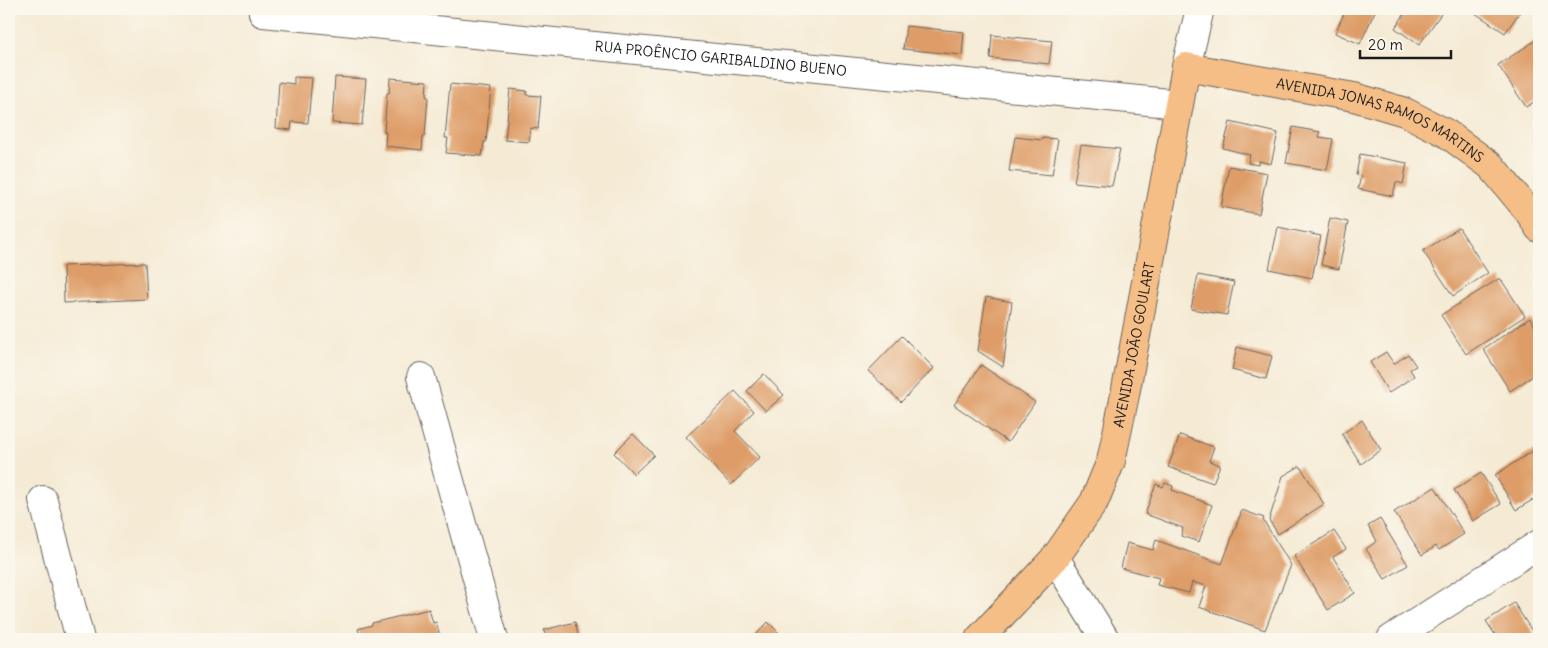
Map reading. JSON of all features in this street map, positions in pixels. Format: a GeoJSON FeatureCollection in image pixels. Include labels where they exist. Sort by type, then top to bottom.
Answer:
{"type":"FeatureCollection","features":[{"type":"Feature","properties":{"kind":"main road","name":"AVENIDA JOÃO GOULART"},"geometry":{"type":"LineString","coordinates":[[979,639],[1055,558],[1094,502],[1111,460],[1126,395],[1186,67]]}},
{"type":"Feature","properties":{"kind":"main road","name":"AVENIDA JONAS RAMOS MARTINS"},"geometry":{"type":"LineString","coordinates":[[1186,67],[1354,97],[1405,112],[1446,133],[1492,166],[1529,212],[1539,228]]}},
{"type":"Feature","properties":{"kind":"street","name":"AVENIDA JOÃO GOULART"},"geometry":{"type":"LineString","coordinates":[[1186,67],[1200,9]]}},
{"type":"Feature","properties":{"kind":"street","name":"RUA PROÊNCIO GARIBALDINO BUENO"},"geometry":{"type":"LineString","coordinates":[[263,12],[1179,104]]}},
{"type":"Feature","properties":{"kind":"street"},"geometry":{"type":"LineString","coordinates":[[421,377],[494,639]]}},
{"type":"Feature","properties":{"kind":"street"},"geometry":{"type":"LineString","coordinates":[[43,500],[80,639]]}},
{"type":"Feature","properties":{"kind":"street"},"geometry":{"type":"LineString","coordinates":[[1391,639],[1539,544]]}},
{"type":"Feature","properties":{"kind":"street"},"geometry":{"type":"LineString","coordinates":[[1055,558],[1105,639]]}},
{"type":"Feature","properties":{"kind":"street"},"geometry":{"type":"LineString","coordinates":[[1086,609],[1088,639]]}},
{"type":"Feature","properties":{"kind":"building"},"geometry":{"type":"Polygon","coordinates":[[[1346,9],[1376,9],[1360,44],[1335,33],[1346,9]]]}},
{"type":"Feature","properties":{"kind":"building"},"geometry":{"type":"Polygon","coordinates":[[[1408,9],[1439,9],[1443,11],[1419,45],[1395,28],[1408,9]]]}},
{"type":"Feature","properties":{"kind":"building"},"geometry":{"type":"Polygon","coordinates":[[[1469,9],[1522,9],[1505,33],[1469,9]]]}},
{"type":"Feature","properties":{"kind":"building"},"geometry":{"type":"Polygon","coordinates":[[[906,26],[964,32],[962,55],[903,49],[906,26]]]}},
{"type":"Feature","properties":{"kind":"building"},"geometry":{"type":"Polygon","coordinates":[[[992,35],[1052,41],[1049,64],[990,58],[992,35]]]}},
{"type":"Feature","properties":{"kind":"building"},"geometry":{"type":"Polygon","coordinates":[[[1539,38],[1539,99],[1526,107],[1498,65],[1539,38]]]}},
{"type":"Feature","properties":{"kind":"building"},"geometry":{"type":"Polygon","coordinates":[[[294,77],[312,78],[308,123],[292,122],[291,130],[276,128],[279,82],[294,84],[294,77]]]}},
{"type":"Feature","properties":{"kind":"building"},"geometry":{"type":"Polygon","coordinates":[[[335,77],[366,79],[362,125],[332,123],[335,77]]]}},
{"type":"Feature","properties":{"kind":"building"},"geometry":{"type":"Polygon","coordinates":[[[390,78],[427,81],[426,96],[428,97],[422,150],[385,146],[386,132],[384,132],[390,78]]]}},
{"type":"Feature","properties":{"kind":"building"},"geometry":{"type":"Polygon","coordinates":[[[450,84],[491,88],[486,142],[484,142],[482,156],[446,153],[448,138],[445,138],[450,84]]]}},
{"type":"Feature","properties":{"kind":"building"},"geometry":{"type":"Polygon","coordinates":[[[510,89],[527,91],[526,95],[541,96],[538,129],[531,128],[529,142],[505,140],[510,89]]]}},
{"type":"Feature","properties":{"kind":"building"},"geometry":{"type":"Polygon","coordinates":[[[1230,122],[1278,133],[1271,164],[1259,161],[1258,165],[1248,163],[1250,155],[1223,148],[1230,122]]]}},
{"type":"Feature","properties":{"kind":"building"},"geometry":{"type":"Polygon","coordinates":[[[1293,127],[1320,132],[1319,137],[1333,139],[1327,170],[1286,163],[1293,127]]]}},
{"type":"Feature","properties":{"kind":"building"},"geometry":{"type":"Polygon","coordinates":[[[1015,137],[1042,140],[1042,138],[1058,139],[1052,175],[1009,171],[1015,137]]]}},
{"type":"Feature","properties":{"kind":"building"},"geometry":{"type":"Polygon","coordinates":[[[1081,145],[1120,149],[1112,186],[1074,182],[1081,145]]]}},
{"type":"Feature","properties":{"kind":"building"},"geometry":{"type":"Polygon","coordinates":[[[1360,154],[1407,163],[1403,184],[1396,182],[1393,196],[1358,189],[1361,176],[1356,175],[1360,154]]]}},
{"type":"Feature","properties":{"kind":"building"},"geometry":{"type":"Polygon","coordinates":[[[1229,166],[1267,173],[1259,214],[1221,207],[1229,166]]]}},
{"type":"Feature","properties":{"kind":"building"},"geometry":{"type":"Polygon","coordinates":[[[1330,218],[1348,222],[1339,269],[1321,265],[1330,218]]]}},
{"type":"Feature","properties":{"kind":"building"},"geometry":{"type":"Polygon","coordinates":[[[1278,227],[1321,236],[1312,278],[1269,269],[1278,227]]]}},
{"type":"Feature","properties":{"kind":"building"},"geometry":{"type":"Polygon","coordinates":[[[1459,228],[1488,273],[1453,296],[1423,251],[1459,228]]]}},
{"type":"Feature","properties":{"kind":"building"},"geometry":{"type":"Polygon","coordinates":[[[145,263],[147,299],[64,303],[63,266],[145,263]]]}},
{"type":"Feature","properties":{"kind":"building"},"geometry":{"type":"Polygon","coordinates":[[[1198,275],[1234,282],[1227,315],[1191,309],[1198,275]]]}},
{"type":"Feature","properties":{"kind":"building"},"geometry":{"type":"Polygon","coordinates":[[[1500,278],[1525,316],[1466,354],[1441,315],[1500,278]]]}},
{"type":"Feature","properties":{"kind":"building"},"geometry":{"type":"Polygon","coordinates":[[[986,297],[1012,302],[1003,367],[978,351],[986,297]]]}},
{"type":"Feature","properties":{"kind":"building"},"geometry":{"type":"Polygon","coordinates":[[[1530,318],[1539,333],[1539,372],[1510,391],[1483,349],[1530,318]]]}},
{"type":"Feature","properties":{"kind":"building"},"geometry":{"type":"Polygon","coordinates":[[[902,336],[934,368],[901,402],[868,371],[902,336]]]}},
{"type":"Feature","properties":{"kind":"building"},"geometry":{"type":"Polygon","coordinates":[[[1237,347],[1272,356],[1266,379],[1232,370],[1237,347]]]}},
{"type":"Feature","properties":{"kind":"building"},"geometry":{"type":"Polygon","coordinates":[[[1386,352],[1394,364],[1408,354],[1416,366],[1410,369],[1414,376],[1389,393],[1370,362],[1386,352]]]}},
{"type":"Feature","properties":{"kind":"building"},"geometry":{"type":"Polygon","coordinates":[[[981,365],[1035,402],[1008,442],[954,405],[981,365]]]}},
{"type":"Feature","properties":{"kind":"building"},"geometry":{"type":"Polygon","coordinates":[[[764,374],[784,395],[766,411],[747,391],[764,374]]]}},
{"type":"Feature","properties":{"kind":"building"},"geometry":{"type":"Polygon","coordinates":[[[735,391],[754,411],[735,431],[760,457],[731,485],[686,437],[735,391]]]}},
{"type":"Feature","properties":{"kind":"building"},"geometry":{"type":"Polygon","coordinates":[[[1362,420],[1381,450],[1361,464],[1342,434],[1362,420]]]}},
{"type":"Feature","properties":{"kind":"building"},"geometry":{"type":"Polygon","coordinates":[[[633,434],[654,455],[634,474],[614,453],[633,434]]]}},
{"type":"Feature","properties":{"kind":"building"},"geometry":{"type":"Polygon","coordinates":[[[1180,435],[1214,447],[1209,461],[1220,465],[1213,483],[1168,467],[1180,435]]]}},
{"type":"Feature","properties":{"kind":"building"},"geometry":{"type":"Polygon","coordinates":[[[1539,447],[1539,496],[1516,510],[1495,475],[1539,447]]]}},
{"type":"Feature","properties":{"kind":"building"},"geometry":{"type":"Polygon","coordinates":[[[1300,466],[1324,504],[1278,534],[1269,520],[1283,476],[1300,466]]]}},
{"type":"Feature","properties":{"kind":"building"},"geometry":{"type":"Polygon","coordinates":[[[1481,473],[1501,504],[1473,521],[1454,490],[1481,473]]]}},
{"type":"Feature","properties":{"kind":"building"},"geometry":{"type":"Polygon","coordinates":[[[1165,483],[1173,486],[1172,490],[1212,505],[1199,542],[1181,536],[1183,528],[1145,514],[1156,484],[1163,487],[1165,483]]]}},
{"type":"Feature","properties":{"kind":"building"},"geometry":{"type":"Polygon","coordinates":[[[1435,487],[1464,534],[1439,550],[1436,546],[1422,555],[1394,512],[1435,487]]]}},
{"type":"Feature","properties":{"kind":"building"},"geometry":{"type":"Polygon","coordinates":[[[1242,510],[1264,518],[1263,520],[1291,565],[1265,630],[1199,607],[1206,586],[1192,582],[1189,593],[1157,585],[1159,578],[1121,568],[1127,543],[1153,550],[1156,540],[1222,564],[1242,510]]]}},
{"type":"Feature","properties":{"kind":"building"},"geometry":{"type":"Polygon","coordinates":[[[1380,519],[1408,565],[1385,579],[1366,549],[1377,541],[1368,526],[1380,519]]]}},
{"type":"Feature","properties":{"kind":"building"},"geometry":{"type":"Polygon","coordinates":[[[1334,531],[1346,549],[1333,557],[1355,593],[1328,610],[1294,556],[1334,531]]]}},
{"type":"Feature","properties":{"kind":"building"},"geometry":{"type":"Polygon","coordinates":[[[1514,603],[1537,639],[1498,639],[1486,621],[1514,603]]]}},
{"type":"Feature","properties":{"kind":"building"},"geometry":{"type":"Polygon","coordinates":[[[429,609],[433,623],[436,622],[441,639],[361,639],[358,629],[372,625],[372,623],[429,609]]]}},
{"type":"Feature","properties":{"kind":"building"},"geometry":{"type":"Polygon","coordinates":[[[575,622],[579,639],[546,639],[544,630],[575,622]]]}},
{"type":"Feature","properties":{"kind":"building"},"geometry":{"type":"Polygon","coordinates":[[[768,622],[785,639],[752,639],[768,622]]]}}]}
